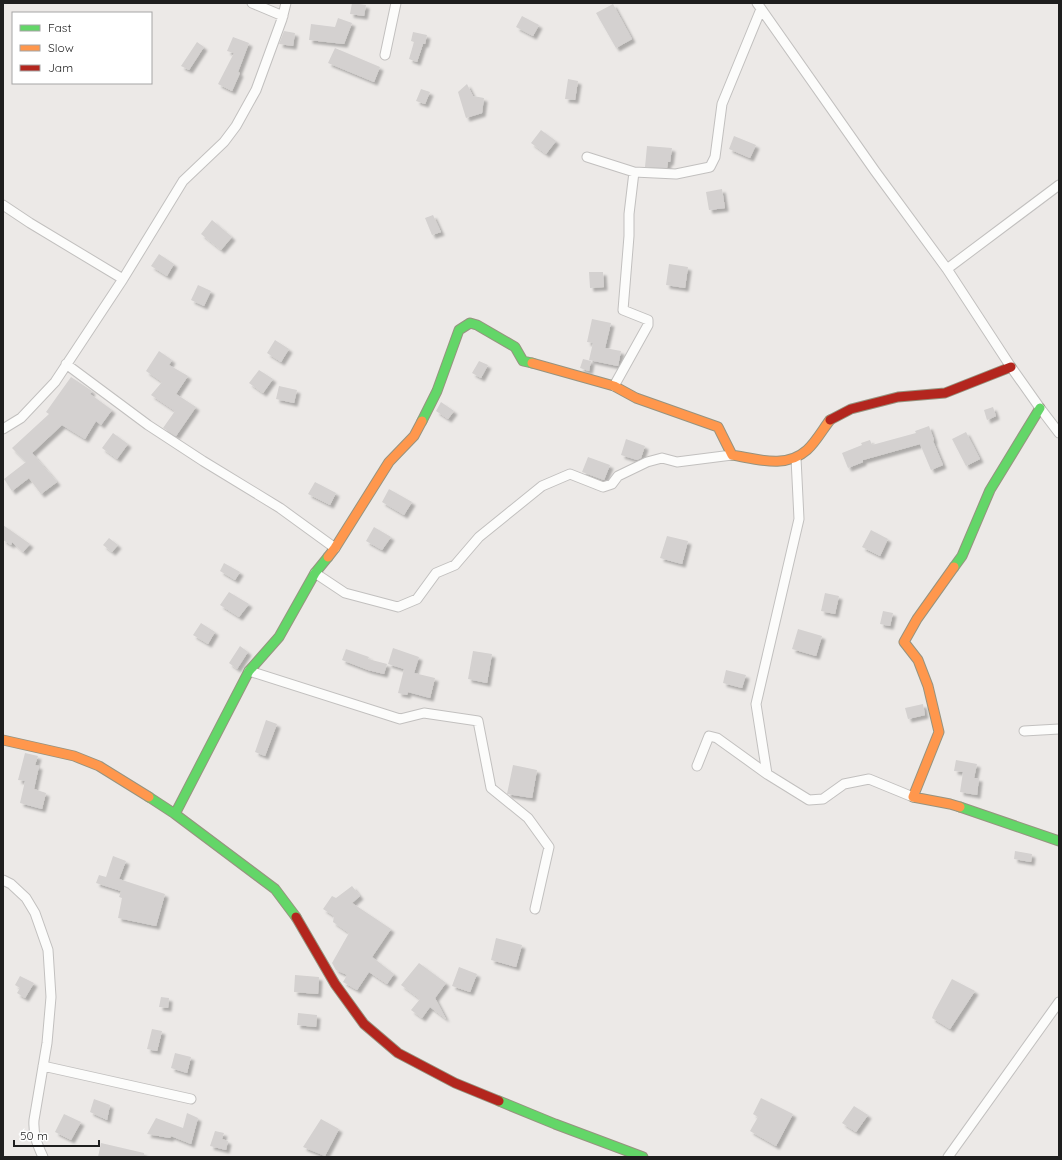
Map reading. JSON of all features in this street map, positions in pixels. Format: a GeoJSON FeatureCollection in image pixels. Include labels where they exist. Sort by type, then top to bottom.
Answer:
{"type":"FeatureCollection","features":[{"type":"Feature","properties":{"kind":"street"},"geometry":{"type":"LineString","coordinates":[[252,3],[283,16]]}},
{"type":"Feature","properties":{"kind":"street"},"geometry":{"type":"LineString","coordinates":[[3,429],[21,418],[55,382],[123,279],[184,181],[224,142],[236,126],[256,90],[283,16],[286,3]]}},
{"type":"Feature","properties":{"kind":"street"},"geometry":{"type":"LineString","coordinates":[[385,55],[396,3]]}},
{"type":"Feature","properties":{"kind":"street"},"geometry":{"type":"LineString","coordinates":[[587,157],[634,172],[676,174],[710,167],[715,157],[722,104],[759,6]]}},
{"type":"Feature","properties":{"kind":"street"},"geometry":{"type":"LineString","coordinates":[[759,6],[870,164],[947,269],[1011,367],[1059,432]]}},
{"type":"Feature","properties":{"kind":"street"},"geometry":{"type":"LineString","coordinates":[[614,386],[648,325],[648,320],[623,310],[629,236],[628,214],[634,172]]}},
{"type":"Feature","properties":{"kind":"street"},"geometry":{"type":"LineString","coordinates":[[947,269],[1059,185]]}},
{"type":"Feature","properties":{"kind":"street"},"geometry":{"type":"LineString","coordinates":[[3,205],[123,279]]}},
{"type":"Feature","properties":{"kind":"street"},"geometry":{"type":"LineString","coordinates":[[175,814],[249,671],[279,637],[315,573],[335,548],[388,462],[414,436],[437,391],[459,330],[470,323],[477,325],[515,347],[523,361],[614,386],[636,398],[718,427],[732,455]]}},
{"type":"Feature","properties":{"kind":"street"},"geometry":{"type":"LineString","coordinates":[[66,364],[148,424],[203,461],[280,508],[335,548]]}},
{"type":"Feature","properties":{"kind":"street"},"geometry":{"type":"LineString","coordinates":[[315,573],[344,593],[398,607],[417,599],[436,573],[455,565],[479,537],[542,486],[570,474],[603,488],[612,484],[618,476],[647,462],[662,458],[677,462],[706,457],[732,455],[769,461],[786,461],[796,458],[808,449],[830,419],[851,409],[898,397],[944,393],[1011,367]]}},
{"type":"Feature","properties":{"kind":"street"},"geometry":{"type":"LineString","coordinates":[[913,797],[939,732],[926,679],[918,660],[904,642],[917,619],[962,556],[990,490],[1040,408]]}},
{"type":"Feature","properties":{"kind":"street"},"geometry":{"type":"LineString","coordinates":[[767,774],[756,704],[799,519],[796,458]]}},
{"type":"Feature","properties":{"kind":"street"},"geometry":{"type":"LineString","coordinates":[[249,671],[400,719],[424,713],[478,721],[491,788],[528,818],[549,846],[535,909]]}},
{"type":"Feature","properties":{"kind":"street"},"geometry":{"type":"LineString","coordinates":[[1024,731],[1059,729]]}},
{"type":"Feature","properties":{"kind":"street"},"geometry":{"type":"LineString","coordinates":[[697,766],[709,736],[717,738],[767,774],[809,800],[823,799],[844,784],[869,779],[913,797],[950,804],[1059,841]]}},
{"type":"Feature","properties":{"kind":"street"},"geometry":{"type":"LineString","coordinates":[[3,740],[74,756],[100,766],[175,814],[275,889],[297,918],[335,984],[364,1024],[398,1053],[455,1082],[555,1124],[642,1157]]}},
{"type":"Feature","properties":{"kind":"street"},"geometry":{"type":"LineString","coordinates":[[3,880],[11,884],[26,898],[35,912],[48,950],[51,997],[48,1043],[33,1130],[43,1157]]}},
{"type":"Feature","properties":{"kind":"street"},"geometry":{"type":"LineString","coordinates":[[948,1157],[1059,1002]]}},
{"type":"Feature","properties":{"kind":"street"},"geometry":{"type":"LineString","coordinates":[[43,1066],[191,1099]]}},
{"type":"Feature","properties":{"kind":"building"},"geometry":{"type":"Polygon","coordinates":[[[352,3],[366,5],[364,16],[350,14],[352,3]]]}},
{"type":"Feature","properties":{"kind":"building"},"geometry":{"type":"Polygon","coordinates":[[[613,4],[632,39],[616,48],[596,13],[613,4]]]}},
{"type":"Feature","properties":{"kind":"building"},"geometry":{"type":"Polygon","coordinates":[[[522,16],[539,25],[533,36],[516,27],[522,16]]]}},
{"type":"Feature","properties":{"kind":"building"},"geometry":{"type":"Polygon","coordinates":[[[338,18],[352,23],[344,44],[309,40],[311,24],[335,27],[338,18]]]}},
{"type":"Feature","properties":{"kind":"building"},"geometry":{"type":"Polygon","coordinates":[[[284,31],[295,33],[293,46],[279,44],[284,31]]]}},
{"type":"Feature","properties":{"kind":"building"},"geometry":{"type":"Polygon","coordinates":[[[413,32],[427,35],[425,44],[423,44],[417,62],[409,59],[414,42],[411,41],[413,32]]]}},
{"type":"Feature","properties":{"kind":"building"},"geometry":{"type":"Polygon","coordinates":[[[233,37],[249,43],[238,72],[240,73],[232,91],[218,84],[234,53],[227,51],[233,37]]]}},
{"type":"Feature","properties":{"kind":"building"},"geometry":{"type":"Polygon","coordinates":[[[197,42],[204,47],[189,70],[181,66],[197,42]]]}},
{"type":"Feature","properties":{"kind":"building"},"geometry":{"type":"Polygon","coordinates":[[[335,48],[380,67],[374,82],[328,63],[335,48]]]}},
{"type":"Feature","properties":{"kind":"building"},"geometry":{"type":"Polygon","coordinates":[[[568,79],[578,81],[575,100],[565,99],[568,79]]]}},
{"type":"Feature","properties":{"kind":"building"},"geometry":{"type":"Polygon","coordinates":[[[467,84],[473,96],[484,98],[482,113],[466,118],[458,92],[467,84]]]}},
{"type":"Feature","properties":{"kind":"building"},"geometry":{"type":"Polygon","coordinates":[[[421,89],[430,92],[425,104],[416,101],[421,89]]]}},
{"type":"Feature","properties":{"kind":"building"},"geometry":{"type":"Polygon","coordinates":[[[541,130],[556,141],[546,154],[531,143],[541,130]]]}},
{"type":"Feature","properties":{"kind":"building"},"geometry":{"type":"Polygon","coordinates":[[[734,136],[756,145],[750,158],[729,149],[734,136]]]}},
{"type":"Feature","properties":{"kind":"building"},"geometry":{"type":"Polygon","coordinates":[[[647,146],[672,148],[670,162],[668,162],[667,168],[645,167],[647,146]]]}},
{"type":"Feature","properties":{"kind":"building"},"geometry":{"type":"Polygon","coordinates":[[[722,189],[725,208],[709,210],[706,192],[722,189]]]}},
{"type":"Feature","properties":{"kind":"building"},"geometry":{"type":"Polygon","coordinates":[[[433,215],[441,232],[432,235],[425,218],[433,215]]]}},
{"type":"Feature","properties":{"kind":"building"},"geometry":{"type":"Polygon","coordinates":[[[212,220],[232,237],[221,250],[201,234],[212,220]]]}},
{"type":"Feature","properties":{"kind":"building"},"geometry":{"type":"Polygon","coordinates":[[[159,254],[174,264],[167,276],[151,266],[159,254]]]}},
{"type":"Feature","properties":{"kind":"building"},"geometry":{"type":"Polygon","coordinates":[[[669,264],[688,267],[685,288],[666,285],[669,264]]]}},
{"type":"Feature","properties":{"kind":"building"},"geometry":{"type":"Polygon","coordinates":[[[589,272],[603,272],[604,287],[590,288],[589,272]]]}},
{"type":"Feature","properties":{"kind":"building"},"geometry":{"type":"Polygon","coordinates":[[[198,285],[211,291],[204,306],[191,300],[198,285]]]}},
{"type":"Feature","properties":{"kind":"building"},"geometry":{"type":"Polygon","coordinates":[[[592,319],[611,323],[605,348],[621,351],[618,366],[589,360],[593,343],[587,342],[592,319]]]}},
{"type":"Feature","properties":{"kind":"building"},"geometry":{"type":"Polygon","coordinates":[[[275,340],[289,349],[281,362],[267,353],[275,340]]]}},
{"type":"Feature","properties":{"kind":"building"},"geometry":{"type":"Polygon","coordinates":[[[159,351],[172,360],[169,365],[188,376],[176,394],[196,407],[176,436],[163,428],[175,411],[151,395],[162,382],[146,371],[159,351]]]}},
{"type":"Feature","properties":{"kind":"building"},"geometry":{"type":"Polygon","coordinates":[[[583,359],[591,361],[589,371],[580,368],[583,359]]]}},
{"type":"Feature","properties":{"kind":"building"},"geometry":{"type":"Polygon","coordinates":[[[479,361],[488,365],[481,378],[472,373],[479,361]]]}},
{"type":"Feature","properties":{"kind":"building"},"geometry":{"type":"Polygon","coordinates":[[[259,370],[273,379],[263,393],[249,383],[259,370]]]}},
{"type":"Feature","properties":{"kind":"building"},"geometry":{"type":"Polygon","coordinates":[[[71,377],[92,391],[90,394],[112,410],[101,425],[96,421],[85,439],[62,425],[32,453],[57,482],[41,494],[29,478],[12,491],[4,479],[26,462],[12,448],[49,414],[46,412],[71,377]]]}},
{"type":"Feature","properties":{"kind":"building"},"geometry":{"type":"Polygon","coordinates":[[[279,386],[297,390],[294,403],[276,399],[279,386]]]}},
{"type":"Feature","properties":{"kind":"building"},"geometry":{"type":"Polygon","coordinates":[[[441,402],[454,411],[448,419],[436,411],[441,402]]]}},
{"type":"Feature","properties":{"kind":"building"},"geometry":{"type":"Polygon","coordinates":[[[993,407],[996,416],[987,420],[984,410],[993,407]]]}},
{"type":"Feature","properties":{"kind":"building"},"geometry":{"type":"Polygon","coordinates":[[[929,426],[934,440],[933,441],[943,465],[931,470],[920,444],[863,460],[863,462],[848,468],[842,453],[862,445],[861,443],[870,440],[872,445],[916,433],[915,431],[929,426]]]}},
{"type":"Feature","properties":{"kind":"building"},"geometry":{"type":"Polygon","coordinates":[[[966,432],[980,459],[966,466],[952,439],[966,432]]]}},
{"type":"Feature","properties":{"kind":"building"},"geometry":{"type":"Polygon","coordinates":[[[113,433],[128,444],[117,459],[102,448],[113,433]]]}},
{"type":"Feature","properties":{"kind":"building"},"geometry":{"type":"Polygon","coordinates":[[[626,439],[645,446],[641,458],[637,460],[621,455],[626,439]]]}},
{"type":"Feature","properties":{"kind":"building"},"geometry":{"type":"Polygon","coordinates":[[[588,457],[610,465],[604,480],[582,472],[588,457]]]}},
{"type":"Feature","properties":{"kind":"building"},"geometry":{"type":"Polygon","coordinates":[[[315,482],[336,493],[330,505],[308,494],[315,482]]]}},
{"type":"Feature","properties":{"kind":"building"},"geometry":{"type":"Polygon","coordinates":[[[389,489],[412,502],[404,515],[382,502],[389,489]]]}},
{"type":"Feature","properties":{"kind":"building"},"geometry":{"type":"Polygon","coordinates":[[[3,525],[30,544],[23,552],[12,542],[11,545],[3,540],[3,525]]]}},
{"type":"Feature","properties":{"kind":"building"},"geometry":{"type":"Polygon","coordinates":[[[374,527],[391,537],[382,550],[366,541],[374,527]]]}},
{"type":"Feature","properties":{"kind":"building"},"geometry":{"type":"Polygon","coordinates":[[[871,530],[888,539],[880,556],[862,547],[871,530]]]}},
{"type":"Feature","properties":{"kind":"building"},"geometry":{"type":"Polygon","coordinates":[[[667,536],[688,541],[682,564],[660,558],[667,536]]]}},
{"type":"Feature","properties":{"kind":"building"},"geometry":{"type":"Polygon","coordinates":[[[109,538],[118,545],[112,552],[103,545],[109,538]]]}},
{"type":"Feature","properties":{"kind":"building"},"geometry":{"type":"Polygon","coordinates":[[[224,563],[240,572],[235,580],[220,571],[224,563]]]}},
{"type":"Feature","properties":{"kind":"building"},"geometry":{"type":"Polygon","coordinates":[[[229,592],[249,604],[239,617],[220,605],[229,592]]]}},
{"type":"Feature","properties":{"kind":"building"},"geometry":{"type":"Polygon","coordinates":[[[825,593],[839,596],[835,614],[821,611],[825,593]]]}},
{"type":"Feature","properties":{"kind":"building"},"geometry":{"type":"Polygon","coordinates":[[[883,611],[893,613],[890,626],[880,624],[883,611]]]}},
{"type":"Feature","properties":{"kind":"building"},"geometry":{"type":"Polygon","coordinates":[[[201,623],[215,632],[208,644],[193,635],[201,623]]]}},
{"type":"Feature","properties":{"kind":"building"},"geometry":{"type":"Polygon","coordinates":[[[798,629],[822,636],[816,656],[792,649],[798,629]]]}},
{"type":"Feature","properties":{"kind":"building"},"geometry":{"type":"Polygon","coordinates":[[[240,646],[248,652],[237,669],[229,663],[240,646]]]}},
{"type":"Feature","properties":{"kind":"building"},"geometry":{"type":"Polygon","coordinates":[[[393,648],[419,657],[414,673],[435,678],[430,698],[408,692],[407,695],[398,693],[404,669],[388,664],[393,648]]]}},
{"type":"Feature","properties":{"kind":"building"},"geometry":{"type":"Polygon","coordinates":[[[346,649],[369,657],[368,659],[387,664],[384,674],[368,670],[342,660],[346,649]]]}},
{"type":"Feature","properties":{"kind":"building"},"geometry":{"type":"Polygon","coordinates":[[[473,651],[492,654],[487,683],[468,679],[473,651]]]}},
{"type":"Feature","properties":{"kind":"building"},"geometry":{"type":"Polygon","coordinates":[[[726,670],[746,675],[742,688],[723,683],[726,670]]]}},
{"type":"Feature","properties":{"kind":"building"},"geometry":{"type":"Polygon","coordinates":[[[923,704],[925,715],[908,719],[905,708],[923,704]]]}},
{"type":"Feature","properties":{"kind":"building"},"geometry":{"type":"Polygon","coordinates":[[[266,720],[277,724],[265,756],[255,752],[266,720]]]}},
{"type":"Feature","properties":{"kind":"building"},"geometry":{"type":"Polygon","coordinates":[[[25,753],[38,756],[35,765],[39,766],[34,789],[46,793],[42,809],[20,803],[25,781],[18,780],[25,753]]]}},
{"type":"Feature","properties":{"kind":"building"},"geometry":{"type":"Polygon","coordinates":[[[956,760],[977,764],[974,778],[979,778],[977,795],[960,792],[963,772],[954,771],[956,760]]]}},
{"type":"Feature","properties":{"kind":"building"},"geometry":{"type":"Polygon","coordinates":[[[513,765],[537,770],[532,798],[507,794],[513,765]]]}},
{"type":"Feature","properties":{"kind":"building"},"geometry":{"type":"Polygon","coordinates":[[[1015,851],[1032,854],[1031,862],[1014,859],[1015,851]]]}},
{"type":"Feature","properties":{"kind":"building"},"geometry":{"type":"Polygon","coordinates":[[[113,856],[126,861],[119,879],[165,894],[156,926],[118,918],[122,898],[119,897],[121,891],[96,883],[99,875],[106,877],[113,856]]]}},
{"type":"Feature","properties":{"kind":"building"},"geometry":{"type":"Polygon","coordinates":[[[352,886],[360,896],[352,903],[391,929],[372,957],[394,974],[387,984],[369,972],[357,990],[343,982],[347,975],[336,970],[332,963],[349,933],[333,922],[334,916],[323,909],[332,896],[336,898],[352,886]]]}},
{"type":"Feature","properties":{"kind":"building"},"geometry":{"type":"Polygon","coordinates":[[[496,938],[522,945],[516,967],[491,960],[496,938]]]}},
{"type":"Feature","properties":{"kind":"building"},"geometry":{"type":"Polygon","coordinates":[[[419,963],[446,983],[435,998],[446,1019],[430,1007],[422,1018],[411,1010],[420,999],[401,985],[419,963]]]}},
{"type":"Feature","properties":{"kind":"building"},"geometry":{"type":"Polygon","coordinates":[[[459,967],[477,974],[470,992],[452,986],[459,967]]]}},
{"type":"Feature","properties":{"kind":"building"},"geometry":{"type":"Polygon","coordinates":[[[295,975],[319,977],[318,994],[294,992],[295,975]]]}},
{"type":"Feature","properties":{"kind":"building"},"geometry":{"type":"Polygon","coordinates":[[[20,976],[34,983],[25,998],[17,993],[20,988],[15,985],[20,976]]]}},
{"type":"Feature","properties":{"kind":"building"},"geometry":{"type":"Polygon","coordinates":[[[952,979],[975,991],[950,1029],[932,1018],[952,979]]]}},
{"type":"Feature","properties":{"kind":"building"},"geometry":{"type":"Polygon","coordinates":[[[161,997],[169,998],[168,1008],[159,1007],[161,997]]]}},
{"type":"Feature","properties":{"kind":"building"},"geometry":{"type":"Polygon","coordinates":[[[298,1013],[317,1015],[316,1027],[297,1025],[298,1013]]]}},
{"type":"Feature","properties":{"kind":"building"},"geometry":{"type":"Polygon","coordinates":[[[152,1029],[162,1031],[157,1051],[147,1049],[152,1029]]]}},
{"type":"Feature","properties":{"kind":"building"},"geometry":{"type":"Polygon","coordinates":[[[175,1053],[191,1057],[187,1073],[171,1068],[175,1053]]]}},
{"type":"Feature","properties":{"kind":"building"},"geometry":{"type":"Polygon","coordinates":[[[761,1098],[793,1114],[776,1146],[750,1131],[758,1117],[753,1114],[761,1098]]]}},
{"type":"Feature","properties":{"kind":"building"},"geometry":{"type":"Polygon","coordinates":[[[94,1099],[110,1105],[107,1120],[90,1112],[94,1099]]]}},
{"type":"Feature","properties":{"kind":"building"},"geometry":{"type":"Polygon","coordinates":[[[854,1106],[868,1115],[856,1132],[842,1123],[854,1106]]]}},
{"type":"Feature","properties":{"kind":"building"},"geometry":{"type":"Polygon","coordinates":[[[187,1113],[198,1118],[191,1144],[171,1136],[170,1138],[147,1134],[156,1118],[183,1128],[187,1113]]]}},
{"type":"Feature","properties":{"kind":"building"},"geometry":{"type":"Polygon","coordinates":[[[64,1114],[81,1122],[71,1140],[55,1132],[64,1114]]]}},
{"type":"Feature","properties":{"kind":"building"},"geometry":{"type":"Polygon","coordinates":[[[321,1119],[339,1129],[325,1156],[303,1147],[321,1119]]]}},
{"type":"Feature","properties":{"kind":"building"},"geometry":{"type":"Polygon","coordinates":[[[215,1131],[224,1133],[222,1139],[228,1141],[226,1150],[210,1146],[215,1131]]]}},
{"type":"Feature","properties":{"kind":"building"},"geometry":{"type":"Polygon","coordinates":[[[101,1143],[144,1153],[144,1157],[98,1157],[101,1143]]]}},
{"type":"Feature","properties":{"kind":"traffic: fast"},"geometry":{"type":"LineString","coordinates":[[422,421],[437,391],[459,330],[470,323],[477,325],[515,347],[523,361],[532,363]]}},
{"type":"Feature","properties":{"kind":"traffic: fast"},"geometry":{"type":"LineString","coordinates":[[954,567],[962,556],[990,490],[1040,408]]}},
{"type":"Feature","properties":{"kind":"traffic: fast"},"geometry":{"type":"LineString","coordinates":[[175,814],[249,671],[279,637],[315,573],[328,557]]}},
{"type":"Feature","properties":{"kind":"traffic: fast"},"geometry":{"type":"LineString","coordinates":[[149,797],[175,814],[275,889],[296,917]]}},
{"type":"Feature","properties":{"kind":"traffic: fast"},"geometry":{"type":"LineString","coordinates":[[960,807],[1059,841]]}},
{"type":"Feature","properties":{"kind":"traffic: fast"},"geometry":{"type":"LineString","coordinates":[[499,1101],[643,1157]]}},
{"type":"Feature","properties":{"kind":"traffic: slow"},"geometry":{"type":"LineString","coordinates":[[532,363],[614,386],[636,398],[718,427],[732,455],[771,461],[781,461],[799,456],[810,447],[830,420]]}},
{"type":"Feature","properties":{"kind":"traffic: slow"},"geometry":{"type":"LineString","coordinates":[[328,557],[389,462],[414,436],[422,421]]}},
{"type":"Feature","properties":{"kind":"traffic: slow"},"geometry":{"type":"LineString","coordinates":[[954,567],[917,619],[904,642],[918,660],[928,686],[939,732],[913,797],[960,807]]}},
{"type":"Feature","properties":{"kind":"traffic: slow"},"geometry":{"type":"LineString","coordinates":[[3,740],[74,756],[99,766],[149,797]]}},
{"type":"Feature","properties":{"kind":"traffic: jam"},"geometry":{"type":"LineString","coordinates":[[830,420],[851,409],[898,397],[945,393],[1011,367]]}},
{"type":"Feature","properties":{"kind":"traffic: jam"},"geometry":{"type":"LineString","coordinates":[[296,917],[335,984],[364,1024],[398,1053],[455,1083],[499,1101]]}}]}
